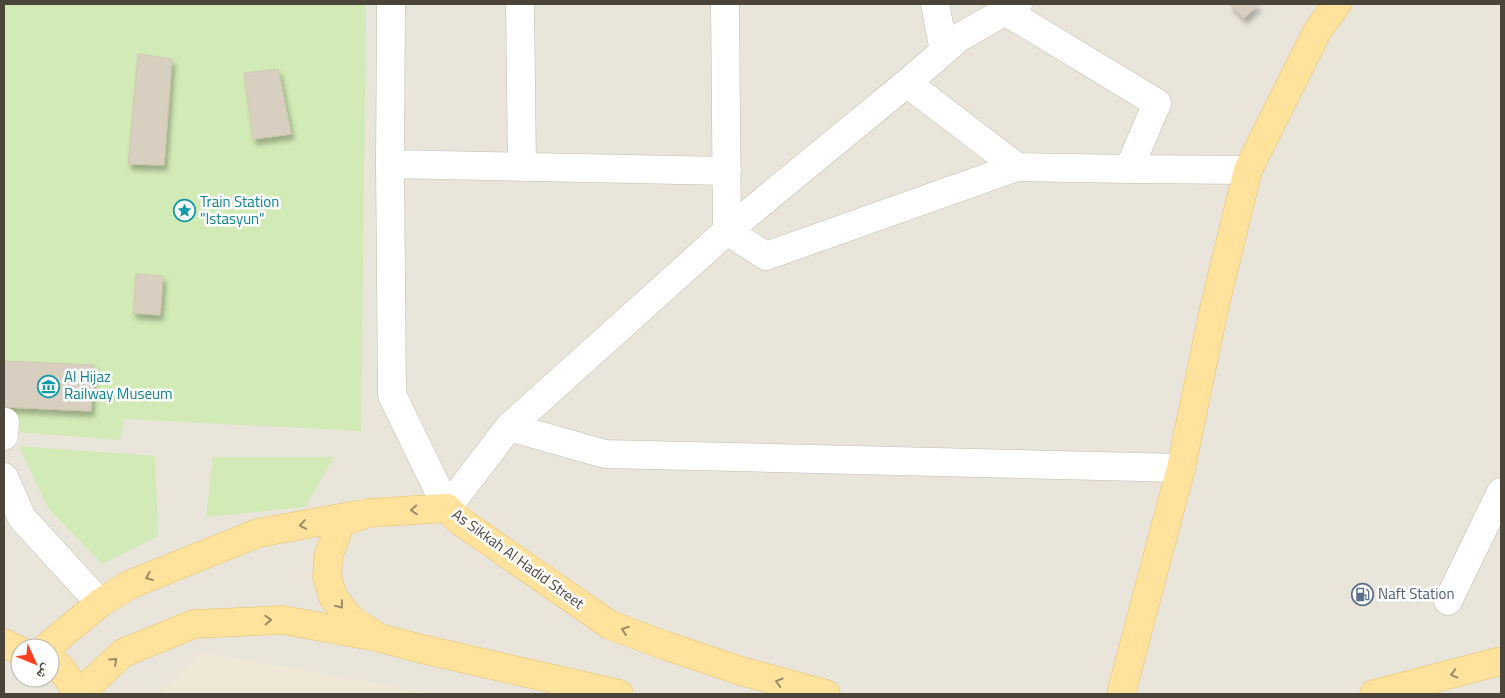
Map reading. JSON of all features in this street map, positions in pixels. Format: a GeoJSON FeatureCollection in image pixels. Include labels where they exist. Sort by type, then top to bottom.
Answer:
{"type":"FeatureCollection","features":[{"type":"Feature","properties":{"kind":"main road"},"geometry":{"type":"LineString","coordinates":[[1121,694],[1181,468],[1214,309],[1248,170],[1318,30],[1337,4]]}},
{"type":"Feature","properties":{"kind":"main road","name":"As Sikkah Al Hadid Street"},"geometry":{"type":"LineString","coordinates":[[603,692],[422,650],[380,638],[352,620],[333,597],[327,576],[329,554],[341,523],[368,513],[447,508],[460,521],[610,625],[741,671],[826,694]]}},
{"type":"Feature","properties":{"kind":"main road"},"geometry":{"type":"LineString","coordinates":[[58,638],[100,603],[130,585],[258,533],[368,513]]}},
{"type":"Feature","properties":{"kind":"main road"},"geometry":{"type":"LineString","coordinates":[[60,668],[79,694],[123,653],[194,624],[283,620],[380,638]]}},
{"type":"Feature","properties":{"kind":"main road"},"geometry":{"type":"LineString","coordinates":[[1374,694],[1501,661]]}},
{"type":"Feature","properties":{"kind":"street"},"geometry":{"type":"LineString","coordinates":[[391,4],[392,395],[447,508],[509,426],[727,230],[907,83],[960,37],[1012,7],[1156,103],[1129,169]]}},
{"type":"Feature","properties":{"kind":"street"},"geometry":{"type":"LineString","coordinates":[[520,4],[522,167]]}},
{"type":"Feature","properties":{"kind":"street"},"geometry":{"type":"LineString","coordinates":[[725,4],[727,230]]}},
{"type":"Feature","properties":{"kind":"street"},"geometry":{"type":"LineString","coordinates":[[935,4],[944,51]]}},
{"type":"Feature","properties":{"kind":"street"},"geometry":{"type":"LineString","coordinates":[[907,83],[1017,167]]}},
{"type":"Feature","properties":{"kind":"street"},"geometry":{"type":"LineString","coordinates":[[390,164],[727,171]]}},
{"type":"Feature","properties":{"kind":"street"},"geometry":{"type":"LineString","coordinates":[[727,230],[766,256],[1017,167],[1248,170]]}},
{"type":"Feature","properties":{"kind":"street"},"geometry":{"type":"LineString","coordinates":[[509,426],[605,454],[1181,468]]}},
{"type":"Feature","properties":{"kind":"street"},"geometry":{"type":"LineString","coordinates":[[4,477],[22,518],[100,603]]}},
{"type":"Feature","properties":{"kind":"street"},"geometry":{"type":"LineString","coordinates":[[1448,601],[1501,492]]}},
{"type":"Feature","properties":{"kind":"shaded area"},"geometry":{"type":"Polygon","coordinates":[[[4,4],[1501,4],[1501,694],[4,694],[4,4]]]}},
{"type":"Feature","properties":{"kind":"shaded area"},"geometry":{"type":"Polygon","coordinates":[[[201,652],[437,694],[159,694],[201,652]]]}},
{"type":"Feature","properties":{"kind":"green space","name":"Train Station \"Istasyun\""},"geometry":{"type":"Polygon","coordinates":[[[4,4],[366,4],[361,431],[124,419],[120,440],[4,431],[4,4]]]}},
{"type":"Feature","properties":{"kind":"green space"},"geometry":{"type":"Polygon","coordinates":[[[19,446],[155,456],[158,536],[102,564],[48,508],[19,446]]]}},
{"type":"Feature","properties":{"kind":"green space"},"geometry":{"type":"Polygon","coordinates":[[[213,457],[334,457],[305,507],[206,517],[213,457]]]}},
{"type":"Feature","properties":{"kind":"building"},"geometry":{"type":"Polygon","coordinates":[[[1229,4],[1259,4],[1244,18],[1229,4]]]}},
{"type":"Feature","properties":{"kind":"building"},"geometry":{"type":"Polygon","coordinates":[[[138,54],[172,59],[164,165],[128,164],[138,54]]]}},
{"type":"Feature","properties":{"kind":"building"},"geometry":{"type":"Polygon","coordinates":[[[278,69],[291,134],[253,139],[244,73],[278,69]]]}},
{"type":"Feature","properties":{"kind":"building"},"geometry":{"type":"Polygon","coordinates":[[[136,274],[163,276],[160,315],[133,313],[136,274]]]}},
{"type":"Feature","properties":{"kind":"building","name":"Al Hijaz Railway Museum"},"geometry":{"type":"Polygon","coordinates":[[[4,361],[94,365],[91,411],[4,407],[4,361]]]}},
{"type":"Feature","properties":{"kind":"place","name":"Train Station \"Istasyun\""},"geometry":{"type":"Point","coordinates":[184,211]}},
{"type":"Feature","properties":{"kind":"place","name":"Al Hijaz Railway Museum"},"geometry":{"type":"Point","coordinates":[48,386]}},
{"type":"Feature","properties":{"kind":"place","name":"Naft Station"},"geometry":{"type":"Point","coordinates":[1362,594]}}]}
